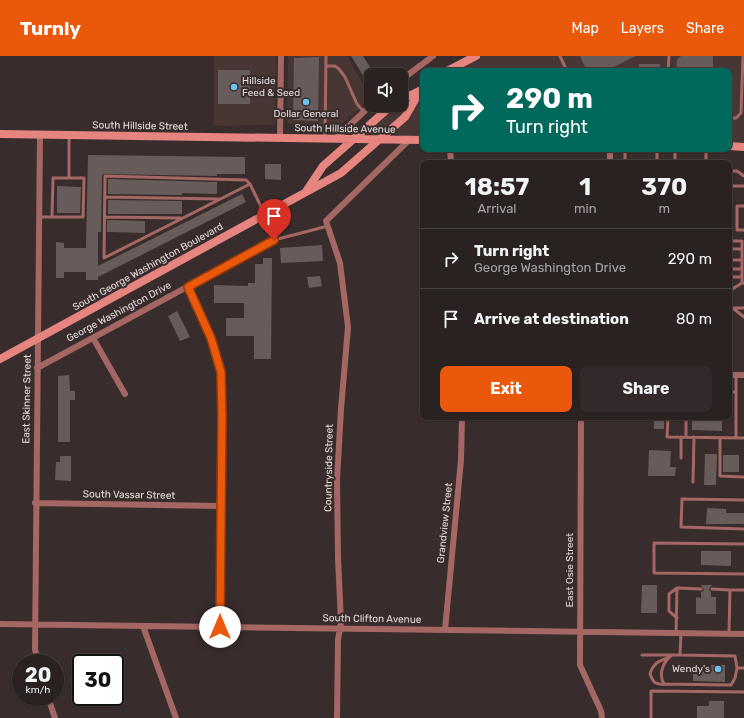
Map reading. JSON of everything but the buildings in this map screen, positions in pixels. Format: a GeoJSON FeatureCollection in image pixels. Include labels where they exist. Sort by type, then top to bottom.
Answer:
{"type":"FeatureCollection","features":[{"type":"Feature","properties":{"kind":"street"},"geometry":{"type":"LineString","coordinates":[[280,138],[281,56]]}},
{"type":"Feature","properties":{"kind":"street"},"geometry":{"type":"LineString","coordinates":[[408,75],[433,56]]}},
{"type":"Feature","properties":{"kind":"street"},"geometry":{"type":"LineString","coordinates":[[453,68],[476,56]]}},
{"type":"Feature","properties":{"kind":"street","name":"South George Washington Boulevard"},"geometry":{"type":"LineString","coordinates":[[408,96],[420,90]]}},
{"type":"Feature","properties":{"kind":"street","name":"South George Washington Boulevard"},"geometry":{"type":"LineString","coordinates":[[0,359],[341,173],[405,117],[420,92]]}},
{"type":"Feature","properties":{"kind":"street"},"geometry":{"type":"LineString","coordinates":[[335,139],[364,112]]}},
{"type":"Feature","properties":{"kind":"street","name":"South George Washington Boulevard"},"geometry":{"type":"LineString","coordinates":[[306,192],[323,166],[384,112]]}},
{"type":"Feature","properties":{"kind":"street","name":"South Hillside Street"},"geometry":{"type":"LineString","coordinates":[[0,134],[280,138]]}},
{"type":"Feature","properties":{"kind":"street","name":"East Skinner Street"},"geometry":{"type":"LineString","coordinates":[[36,654],[35,624],[40,135]]}},
{"type":"Feature","properties":{"kind":"street","name":"South Hillside Avenue"},"geometry":{"type":"LineString","coordinates":[[280,138],[409,140]]}},
{"type":"Feature","properties":{"kind":"street"},"geometry":{"type":"LineString","coordinates":[[327,223],[409,140],[420,140]]}},
{"type":"Feature","properties":{"kind":"street"},"geometry":{"type":"LineString","coordinates":[[732,146],[744,147]]}},
{"type":"Feature","properties":{"kind":"street","name":"Countryside Street"},"geometry":{"type":"LineString","coordinates":[[327,223],[340,263],[348,326],[337,480],[341,622],[338,640],[337,718]]}},
{"type":"Feature","properties":{"kind":"street","name":"George Washington Drive"},"geometry":{"type":"LineString","coordinates":[[37,368],[274,240]]}},
{"type":"Feature","properties":{"kind":"street"},"geometry":{"type":"LineString","coordinates":[[188,287],[211,338],[221,372],[220,627]]}},
{"type":"Feature","properties":{"kind":"street"},"geometry":{"type":"LineString","coordinates":[[94,338],[125,394]]}},
{"type":"Feature","properties":{"kind":"street"},"geometry":{"type":"LineString","coordinates":[[732,375],[744,375]]}},
{"type":"Feature","properties":{"kind":"street","name":"Grandview Street"},"geometry":{"type":"LineString","coordinates":[[446,630],[461,460],[462,420]]}},
{"type":"Feature","properties":{"kind":"street","name":"East Osie Street"},"geometry":{"type":"LineString","coordinates":[[581,420],[580,665],[601,711],[602,718]]}},
{"type":"Feature","properties":{"kind":"street","name":"South Vassar Street"},"geometry":{"type":"LineString","coordinates":[[36,503],[221,506]]}},
{"type":"Feature","properties":{"kind":"street","name":"South Clifton Avenue"},"geometry":{"type":"LineString","coordinates":[[0,624],[744,634]]}},
{"type":"Feature","properties":{"kind":"street"},"geometry":{"type":"LineString","coordinates":[[143,626],[176,718]]}},
{"type":"Feature","properties":{"kind":"street"},"geometry":{"type":"LineString","coordinates":[[51,706],[55,718]]}},
{"type":"Feature","properties":{"kind":"lane"},"geometry":{"type":"LineString","coordinates":[[325,139],[326,56]]}},
{"type":"Feature","properties":{"kind":"lane"},"geometry":{"type":"LineString","coordinates":[[560,56],[566,68]]}},
{"type":"Feature","properties":{"kind":"lane"},"geometry":{"type":"LineString","coordinates":[[668,68],[669,56]]}},
{"type":"Feature","properties":{"kind":"lane"},"geometry":{"type":"LineString","coordinates":[[732,118],[736,118],[741,113],[743,56]]}},
{"type":"Feature","properties":{"kind":"lane"},"geometry":{"type":"LineString","coordinates":[[326,66],[335,66],[339,69],[345,77],[357,104],[364,112]]}},
{"type":"Feature","properties":{"kind":"lane"},"geometry":{"type":"LineString","coordinates":[[68,178],[69,135]]}},
{"type":"Feature","properties":{"kind":"lane"},"geometry":{"type":"LineString","coordinates":[[732,171],[738,171],[744,176]]}},
{"type":"Feature","properties":{"kind":"lane"},"geometry":{"type":"LineString","coordinates":[[250,184],[104,258],[105,176],[246,180],[250,184],[265,215]]}},
{"type":"Feature","properties":{"kind":"lane"},"geometry":{"type":"LineString","coordinates":[[39,217],[52,217],[83,217],[84,178],[53,178],[52,217]]}},
{"type":"Feature","properties":{"kind":"lane"},"geometry":{"type":"LineString","coordinates":[[732,186],[744,186]]}},
{"type":"Feature","properties":{"kind":"lane"},"geometry":{"type":"LineString","coordinates":[[105,197],[220,199]]}},
{"type":"Feature","properties":{"kind":"lane"},"geometry":{"type":"LineString","coordinates":[[744,206],[737,206],[737,230],[744,230]]}},
{"type":"Feature","properties":{"kind":"lane"},"geometry":{"type":"LineString","coordinates":[[105,217],[182,218]]}},
{"type":"Feature","properties":{"kind":"lane"},"geometry":{"type":"LineString","coordinates":[[274,240],[327,223]]}},
{"type":"Feature","properties":{"kind":"lane"},"geometry":{"type":"LineString","coordinates":[[732,241],[742,241],[743,260],[743,283],[732,289]]}},
{"type":"Feature","properties":{"kind":"lane"},"geometry":{"type":"LineString","coordinates":[[732,249],[742,249]]}},
{"type":"Feature","properties":{"kind":"lane"},"geometry":{"type":"LineString","coordinates":[[732,260],[743,260]]}},
{"type":"Feature","properties":{"kind":"lane"},"geometry":{"type":"LineString","coordinates":[[732,269],[742,269]]}},
{"type":"Feature","properties":{"kind":"lane"},"geometry":{"type":"LineString","coordinates":[[732,277],[742,277]]}},
{"type":"Feature","properties":{"kind":"lane"},"geometry":{"type":"LineString","coordinates":[[733,308],[744,308]]}},
{"type":"Feature","properties":{"kind":"lane"},"geometry":{"type":"LineString","coordinates":[[733,308],[744,317]]}},
{"type":"Feature","properties":{"kind":"lane"},"geometry":{"type":"LineString","coordinates":[[736,375],[736,438]]}},
{"type":"Feature","properties":{"kind":"lane"},"geometry":{"type":"LineString","coordinates":[[668,420],[667,437],[744,438]]}},
{"type":"Feature","properties":{"kind":"lane"},"geometry":{"type":"LineString","coordinates":[[681,458],[686,420]]}},
{"type":"Feature","properties":{"kind":"lane"},"geometry":{"type":"LineString","coordinates":[[693,482],[694,438]]}},
{"type":"Feature","properties":{"kind":"lane"},"geometry":{"type":"LineString","coordinates":[[720,438],[720,476],[744,477]]}},
{"type":"Feature","properties":{"kind":"lane"},"geometry":{"type":"LineString","coordinates":[[744,500],[682,499],[681,527],[744,529]]}},
{"type":"Feature","properties":{"kind":"lane"},"geometry":{"type":"LineString","coordinates":[[744,544],[654,543],[654,572],[744,574]]}},
{"type":"Feature","properties":{"kind":"lane"},"geometry":{"type":"LineString","coordinates":[[677,618],[669,611],[669,594],[677,588],[701,589]]}},
{"type":"Feature","properties":{"kind":"lane"},"geometry":{"type":"LineString","coordinates":[[677,588],[677,618],[680,655]]}},
{"type":"Feature","properties":{"kind":"lane"},"geometry":{"type":"LineString","coordinates":[[712,589],[744,590]]}},
{"type":"Feature","properties":{"kind":"lane"},"geometry":{"type":"LineString","coordinates":[[729,634],[730,590]]}},
{"type":"Feature","properties":{"kind":"lane"},"geometry":{"type":"LineString","coordinates":[[642,655],[735,656],[737,668],[735,678],[731,685],[658,685],[653,681],[650,674],[653,666],[659,661],[668,658]]}},
{"type":"Feature","properties":{"kind":"lane"},"geometry":{"type":"LineString","coordinates":[[664,684],[661,674],[664,663],[672,655]]}},
{"type":"Feature","properties":{"kind":"lane"},"geometry":{"type":"LineString","coordinates":[[737,668],[744,668]]}},
{"type":"Feature","properties":{"kind":"lane"},"geometry":{"type":"LineString","coordinates":[[650,718],[651,691],[744,692]]}},
{"type":"Feature","properties":{"kind":"shaded area"},"geometry":{"type":"Polygon","coordinates":[[[214,56],[276,56],[274,125],[214,126],[214,56]]]}},
{"type":"Feature","properties":{"kind":"shaded area"},"geometry":{"type":"Polygon","coordinates":[[[288,56],[347,56],[364,86],[364,104],[341,125],[337,126],[289,124],[287,121],[288,56]]]}},
{"type":"Feature","properties":{"kind":"shaded area"},"geometry":{"type":"Polygon","coordinates":[[[476,56],[744,56],[744,146],[732,146],[732,68],[453,68],[476,56]]]}},
{"type":"Feature","properties":{"kind":"shaded area"},"geometry":{"type":"Polygon","coordinates":[[[420,90],[420,140],[355,138],[384,112],[408,112],[408,96],[420,90]]]}},
{"type":"Feature","properties":{"kind":"place","name":"Hillside Feed & Seed"},"geometry":{"type":"Point","coordinates":[234,87]}},
{"type":"Feature","properties":{"kind":"place","name":"Dollar General"},"geometry":{"type":"Point","coordinates":[306,102]}},
{"type":"Feature","properties":{"kind":"place","name":"Wendy's"},"geometry":{"type":"Point","coordinates":[718,669]}},
{"type":"Feature","properties":{"kind":"route"},"geometry":{"type":"LineString","coordinates":[[220,627],[221,372],[211,338],[188,287],[274,240]]}}]}
